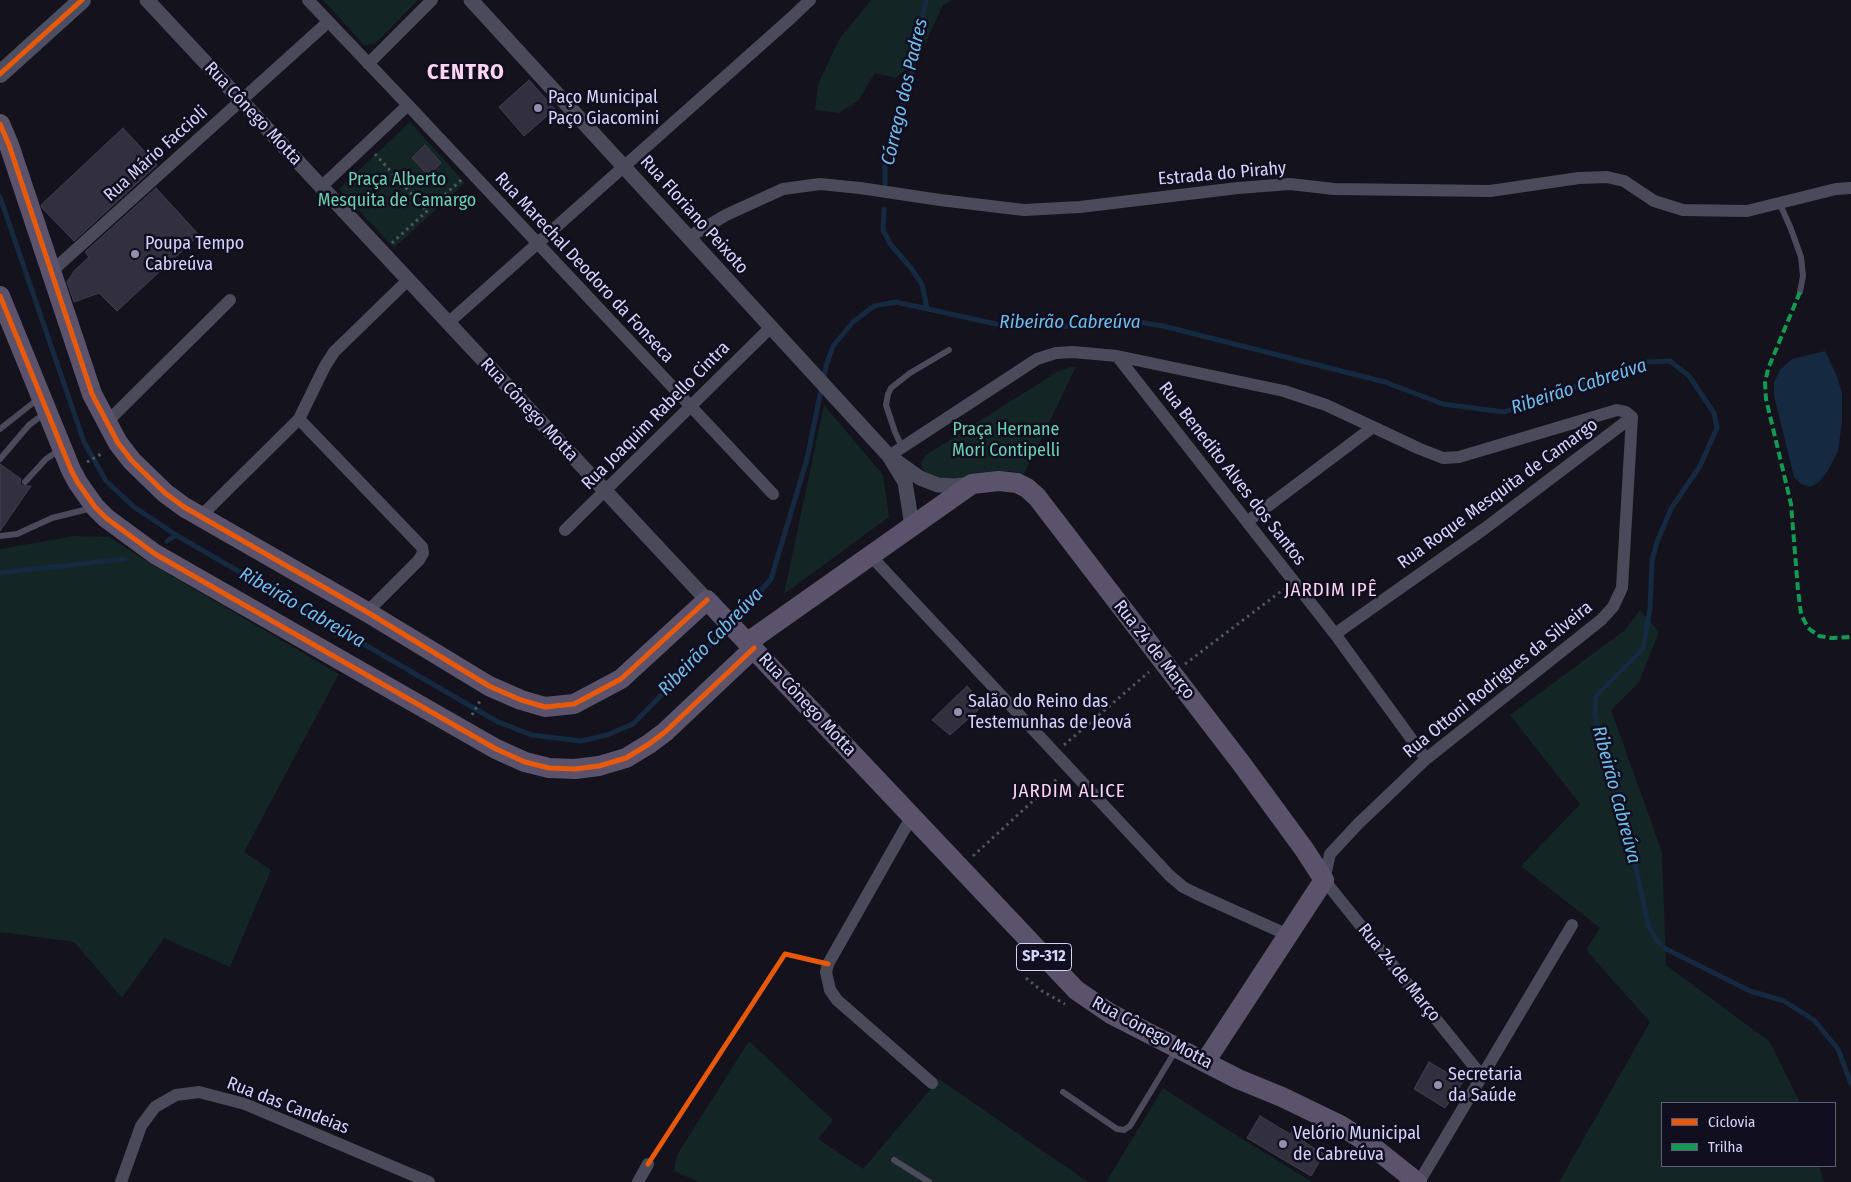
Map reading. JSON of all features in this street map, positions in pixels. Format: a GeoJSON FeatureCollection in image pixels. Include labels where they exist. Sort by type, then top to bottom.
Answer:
{"type":"FeatureCollection","features":[{"type":"Feature","properties":{"kind":"main road"},"geometry":{"type":"LineString","coordinates":[[0,74],[82,0]]}},
{"type":"Feature","properties":{"kind":"main road"},"geometry":{"type":"LineString","coordinates":[[0,124],[9,145],[92,394],[118,443],[146,476],[184,507],[367,612],[489,686],[521,700],[546,707],[574,704],[621,679],[713,607]]}},
{"type":"Feature","properties":{"kind":"main road","name":"Rua 24 de Março"},"geometry":{"type":"LineString","coordinates":[[0,296],[43,405],[78,483],[96,507],[119,529],[154,554],[496,749],[525,762],[549,768],[575,769],[599,766],[626,758],[649,744],[665,732],[748,642],[939,506],[972,484],[999,481],[1017,483],[1028,488],[1037,497],[1247,771],[1304,849],[1324,880]]}},
{"type":"Feature","properties":{"kind":"main road","name":"Rua Cônego Motta"},"geometry":{"type":"LineString","coordinates":[[713,607],[1076,990],[1111,1014],[1238,1079],[1282,1097],[1340,1125],[1395,1172],[1418,1182]]}},
{"type":"Feature","properties":{"kind":"main road"},"geometry":{"type":"LineString","coordinates":[[1205,1062],[1324,880]]}},
{"type":"Feature","properties":{"kind":"street","name":"Rua Cônego Motta"},"geometry":{"type":"LineString","coordinates":[[147,0],[713,607]]}},
{"type":"Feature","properties":{"kind":"street","name":"Rua Marechal Deodoro da Fonseca"},"geometry":{"type":"LineString","coordinates":[[308,0],[773,494]]}},
{"type":"Feature","properties":{"kind":"street"},"geometry":{"type":"LineString","coordinates":[[368,64],[432,0]]}},
{"type":"Feature","properties":{"kind":"street","name":"Rua Floriano Peixoto"},"geometry":{"type":"LineString","coordinates":[[472,0],[889,456]]}},
{"type":"Feature","properties":{"kind":"street"},"geometry":{"type":"LineString","coordinates":[[448,323],[810,0]]}},
{"type":"Feature","properties":{"kind":"street","name":"Rua Mário Faccioli"},"geometry":{"type":"LineString","coordinates":[[51,272],[328,22]]}},
{"type":"Feature","properties":{"kind":"street"},"geometry":{"type":"LineString","coordinates":[[321,187],[408,105]]}},
{"type":"Feature","properties":{"kind":"street","name":"Estrada do Pirahy"},"geometry":{"type":"LineString","coordinates":[[689,237],[726,215],[784,189],[820,184],[1024,210],[1290,184],[1334,189],[1490,191],[1578,178],[1607,177],[1624,181],[1654,201],[1683,210],[1747,211],[1836,189],[1851,188]]}},
{"type":"Feature","properties":{"kind":"street"},"geometry":{"type":"LineString","coordinates":[[201,516],[299,419],[334,352],[408,280]]}},
{"type":"Feature","properties":{"kind":"street"},"geometry":{"type":"LineString","coordinates":[[107,422],[230,300]]}},
{"type":"Feature","properties":{"kind":"street","name":"Rua Joaquim Rabello Cintra"},"geometry":{"type":"LineString","coordinates":[[565,530],[771,327]]}},
{"type":"Feature","properties":{"kind":"street"},"geometry":{"type":"LineString","coordinates":[[889,456],[1037,359],[1056,353],[1073,352],[1117,356],[1284,391],[1326,404],[1443,458],[1459,457],[1617,410],[1626,412],[1632,417]]}},
{"type":"Feature","properties":{"kind":"street","name":"Rua Benedito Alves dos Santos"},"geometry":{"type":"LineString","coordinates":[[1117,356],[1335,634],[1426,759]]}},
{"type":"Feature","properties":{"kind":"street","name":"Rua Roque Mesquita de Camargo"},"geometry":{"type":"LineString","coordinates":[[1335,634],[1484,529],[1632,417]]}},
{"type":"Feature","properties":{"kind":"street","name":"Rua Ottoni Rodrigues da Silveira"},"geometry":{"type":"LineString","coordinates":[[1324,880],[1330,854],[1358,824],[1426,759],[1601,620],[1613,607],[1622,588],[1632,417]]}},
{"type":"Feature","properties":{"kind":"street"},"geometry":{"type":"LineString","coordinates":[[299,419],[422,547],[423,553],[419,560],[367,612]]}},
{"type":"Feature","properties":{"kind":"street"},"geometry":{"type":"LineString","coordinates":[[1248,521],[1373,426]]}},
{"type":"Feature","properties":{"kind":"street"},"geometry":{"type":"LineString","coordinates":[[889,456],[920,478],[938,485],[972,484]]}},
{"type":"Feature","properties":{"kind":"street"},"geometry":{"type":"LineString","coordinates":[[889,456],[906,482],[912,526]]}},
{"type":"Feature","properties":{"kind":"street"},"geometry":{"type":"LineString","coordinates":[[938,485],[939,506]]}},
{"type":"Feature","properties":{"kind":"street"},"geometry":{"type":"LineString","coordinates":[[870,556],[1169,875],[1183,887],[1288,935]]}},
{"type":"Feature","properties":{"kind":"street"},"geometry":{"type":"LineString","coordinates":[[912,816],[828,964],[826,972],[830,990],[837,1000],[932,1083]]}},
{"type":"Feature","properties":{"kind":"street","name":"Rua 24 de Março"},"geometry":{"type":"LineString","coordinates":[[1324,880],[1482,1075]]}},
{"type":"Feature","properties":{"kind":"street"},"geometry":{"type":"LineString","coordinates":[[1418,1182],[1572,926]]}},
{"type":"Feature","properties":{"kind":"street","name":"Rua das Candeias"},"geometry":{"type":"LineString","coordinates":[[121,1182],[141,1126],[156,1107],[176,1095],[199,1092],[245,1104],[429,1182]]}},
{"type":"Feature","properties":{"kind":"street"},"geometry":{"type":"LineString","coordinates":[[638,1182],[648,1164]]}},
{"type":"Feature","properties":{"kind":"lane"},"geometry":{"type":"LineString","coordinates":[[1780,204],[1801,257],[1803,276],[1800,292]]}},
{"type":"Feature","properties":{"kind":"lane"},"geometry":{"type":"LineString","coordinates":[[902,447],[886,405],[888,394],[891,388],[910,373],[949,350]]}},
{"type":"Feature","properties":{"kind":"lane"},"geometry":{"type":"LineString","coordinates":[[0,429],[43,405]]}},
{"type":"Feature","properties":{"kind":"lane"},"geometry":{"type":"LineString","coordinates":[[0,459],[30,425],[43,405]]}},
{"type":"Feature","properties":{"kind":"lane"},"geometry":{"type":"LineString","coordinates":[[26,482],[46,459],[61,448]]}},
{"type":"Feature","properties":{"kind":"lane"},"geometry":{"type":"LineString","coordinates":[[0,536],[17,534],[52,518],[96,507]]}},
{"type":"Feature","properties":{"kind":"lane"},"geometry":{"type":"LineString","coordinates":[[1063,1092],[1117,1129],[1124,1130],[1130,1126],[1178,1047]]}},
{"type":"Feature","properties":{"kind":"lane"},"geometry":{"type":"LineString","coordinates":[[894,1160],[928,1182]]}},
{"type":"Feature","properties":{"kind":"path"},"geometry":{"type":"LineString","coordinates":[[366,144],[427,211]]}},
{"type":"Feature","properties":{"kind":"path"},"geometry":{"type":"LineString","coordinates":[[382,252],[470,172]]}},
{"type":"Feature","properties":{"kind":"path"},"geometry":{"type":"LineString","coordinates":[[83,464],[104,452]]}},
{"type":"Feature","properties":{"kind":"path"},"geometry":{"type":"LineString","coordinates":[[1055,753],[1167,667],[1294,581]]}},
{"type":"Feature","properties":{"kind":"path"},"geometry":{"type":"LineString","coordinates":[[469,720],[481,700]]}},
{"type":"Feature","properties":{"kind":"path"},"geometry":{"type":"LineString","coordinates":[[960,867],[1069,768]]}},
{"type":"Feature","properties":{"kind":"path"},"geometry":{"type":"LineString","coordinates":[[1026,978],[1064,1005],[1076,990]]}},
{"type":"Feature","properties":{"kind":"green space"},"geometry":{"type":"Polygon","coordinates":[[[323,0],[418,0],[375,44],[364,45],[323,0]]]}},
{"type":"Feature","properties":{"kind":"green space"},"geometry":{"type":"Polygon","coordinates":[[[871,0],[952,0],[943,5],[919,57],[896,78],[875,73],[858,101],[839,113],[815,110],[818,84],[840,38],[871,0]]]}},
{"type":"Feature","properties":{"kind":"green space","name":"Praça Alberto Mesquita de Camargo"},"geometry":{"type":"Polygon","coordinates":[[[410,122],[465,183],[394,248],[339,189],[410,122]]]}},
{"type":"Feature","properties":{"kind":"green space","name":"Praça Hernane Mori Contipelli"},"geometry":{"type":"Polygon","coordinates":[[[1076,367],[1024,474],[1009,471],[955,479],[942,478],[924,472],[921,464],[926,455],[1057,372],[1076,367]]]}},
{"type":"Feature","properties":{"kind":"green space"},"geometry":{"type":"Polygon","coordinates":[[[824,405],[883,475],[889,517],[784,594],[824,405]]]}},
{"type":"Feature","properties":{"kind":"green space"},"geometry":{"type":"Polygon","coordinates":[[[74,536],[109,537],[148,562],[339,674],[244,852],[271,870],[230,967],[164,938],[122,998],[74,942],[0,932],[0,549],[74,536]]]}},
{"type":"Feature","properties":{"kind":"green space"},"geometry":{"type":"Polygon","coordinates":[[[1640,610],[1659,632],[1639,682],[1611,710],[1662,852],[1666,965],[1770,1042],[1800,1102],[1661,1102],[1661,1167],[1819,1167],[1824,1182],[1559,1182],[1650,1022],[1586,950],[1600,928],[1521,866],[1580,804],[1510,715],[1625,630],[1640,610]]]}},
{"type":"Feature","properties":{"kind":"green space"},"geometry":{"type":"Polygon","coordinates":[[[749,1041],[833,1120],[818,1139],[863,1169],[939,1079],[1088,1182],[699,1182],[674,1171],[677,1155],[749,1041]]]}},
{"type":"Feature","properties":{"kind":"green space"},"geometry":{"type":"Polygon","coordinates":[[[1163,1088],[1212,1120],[1312,1182],[1106,1182],[1163,1088]]]}},
{"type":"Feature","properties":{"kind":"water"},"geometry":{"type":"Polygon","coordinates":[[[1825,351],[1836,374],[1842,393],[1842,422],[1838,451],[1827,472],[1819,482],[1810,487],[1801,484],[1794,477],[1774,396],[1774,382],[1780,370],[1792,359],[1825,351]]]}},
{"type":"Feature","properties":{"kind":"building","name":"Paço Municipal Paço Giacomini"},"geometry":{"type":"Polygon","coordinates":[[[529,80],[555,109],[524,136],[499,107],[529,80]]]}},
{"type":"Feature","properties":{"kind":"building"},"geometry":{"type":"Polygon","coordinates":[[[123,128],[157,165],[74,241],[41,205],[123,128]]]}},
{"type":"Feature","properties":{"kind":"building"},"geometry":{"type":"Polygon","coordinates":[[[425,145],[441,163],[428,175],[412,158],[425,145]]]}},
{"type":"Feature","properties":{"kind":"building"},"geometry":{"type":"Polygon","coordinates":[[[156,188],[199,235],[117,311],[99,293],[74,302],[67,282],[75,270],[89,257],[85,252],[156,188]]]}},
{"type":"Feature","properties":{"kind":"building"},"geometry":{"type":"Polygon","coordinates":[[[0,464],[21,479],[20,483],[22,486],[31,486],[0,531],[0,464]]]}},
{"type":"Feature","properties":{"kind":"building","name":"Salão do Reino das Testemunhas de Jeová"},"geometry":{"type":"Polygon","coordinates":[[[967,686],[984,705],[950,735],[932,720],[967,686]]]}},
{"type":"Feature","properties":{"kind":"building","name":"Secretaria da Saúde"},"geometry":{"type":"Polygon","coordinates":[[[1429,1062],[1463,1082],[1445,1108],[1414,1089],[1429,1062]]]}},
{"type":"Feature","properties":{"kind":"building","name":"Velório Municipal de Cabreúva"},"geometry":{"type":"Polygon","coordinates":[[[1260,1116],[1290,1134],[1293,1130],[1307,1138],[1304,1142],[1324,1154],[1311,1176],[1247,1138],[1260,1116]]]}},
{"type":"Feature","properties":{"kind":"waterway","name":"Córrego dos Padres"},"geometry":{"type":"LineString","coordinates":[[885,184],[885,155],[911,80],[915,49],[926,0]]}},
{"type":"Feature","properties":{"kind":"waterway","name":"Ribeirão Cabreúva"},"geometry":{"type":"LineString","coordinates":[[0,197],[84,442],[106,481],[134,507],[176,535],[498,722],[532,735],[581,741],[607,735],[633,724],[727,628]]}},
{"type":"Feature","properties":{"kind":"waterway","name":"Córrego dos Padres"},"geometry":{"type":"LineString","coordinates":[[884,209],[883,230],[891,245],[922,284],[927,308]]}},
{"type":"Feature","properties":{"kind":"waterway","name":"Ribeirão Cabreúva"},"geometry":{"type":"LineString","coordinates":[[733,622],[771,579],[807,459],[826,366],[833,346],[853,322],[874,306],[896,302],[996,324],[1058,327],[1132,321],[1163,326],[1385,382],[1443,404],[1504,412],[1646,362],[1670,361],[1689,376],[1714,413],[1717,428],[1700,466],[1671,509],[1657,542],[1652,561],[1650,608],[1643,649],[1596,696],[1595,716],[1620,796],[1649,927],[1657,941],[1666,949],[1750,991],[1784,1001],[1814,1020],[1838,1049],[1851,1084]]}},
{"type":"Feature","properties":{"kind":"waterway"},"geometry":{"type":"LineString","coordinates":[[167,541],[176,535]]}},
{"type":"Feature","properties":{"kind":"waterway"},"geometry":{"type":"LineString","coordinates":[[0,573],[125,559]]}},
{"type":"Feature","properties":{"kind":"marked path"},"geometry":{"type":"LineString","coordinates":[[1800,292],[1768,369],[1765,383],[1766,399],[1791,504],[1801,614],[1808,628],[1819,636],[1831,638],[1851,637]]}},
{"type":"Feature","properties":{"kind":"cycle path"},"geometry":{"type":"LineString","coordinates":[[0,74],[82,0]]}},
{"type":"Feature","properties":{"kind":"cycle path"},"geometry":{"type":"LineString","coordinates":[[0,124],[9,145],[92,394],[118,443],[132,461],[165,493],[184,507],[367,612],[489,686],[521,700],[545,707],[574,704],[621,679],[707,600]]}},
{"type":"Feature","properties":{"kind":"cycle path"},"geometry":{"type":"LineString","coordinates":[[0,296],[71,470],[95,507],[106,518],[155,554],[496,749],[525,762],[549,768],[575,769],[599,766],[626,758],[665,732],[754,648]]}},
{"type":"Feature","properties":{"kind":"cycle path"},"geometry":{"type":"LineString","coordinates":[[648,1164],[785,954],[828,964]]}},
{"type":"Feature","properties":{"kind":"place","name":"Paço Municipal Paço Giacomini"},"geometry":{"type":"Point","coordinates":[538,108]}},
{"type":"Feature","properties":{"kind":"place","name":"Poupa Tempo Cabreúva"},"geometry":{"type":"Point","coordinates":[135,254]}},
{"type":"Feature","properties":{"kind":"place","name":"Salão do Reino das Testemunhas de Jeová"},"geometry":{"type":"Point","coordinates":[958,712]}},
{"type":"Feature","properties":{"kind":"place","name":"Secretaria da Saúde"},"geometry":{"type":"Point","coordinates":[1438,1085]}},
{"type":"Feature","properties":{"kind":"place","name":"Velório Municipal de Cabreúva"},"geometry":{"type":"Point","coordinates":[1283,1144]}},
{"type":"Feature","properties":{"kind":"district","name":"CENTRO"},"geometry":{"type":"Point","coordinates":[466,73]}},
{"type":"Feature","properties":{"kind":"district","name":"JARDIM IPÊ"},"geometry":{"type":"Point","coordinates":[1331,591]}},
{"type":"Feature","properties":{"kind":"district","name":"JARDIM ALICE"},"geometry":{"type":"Point","coordinates":[1069,792]}}]}
